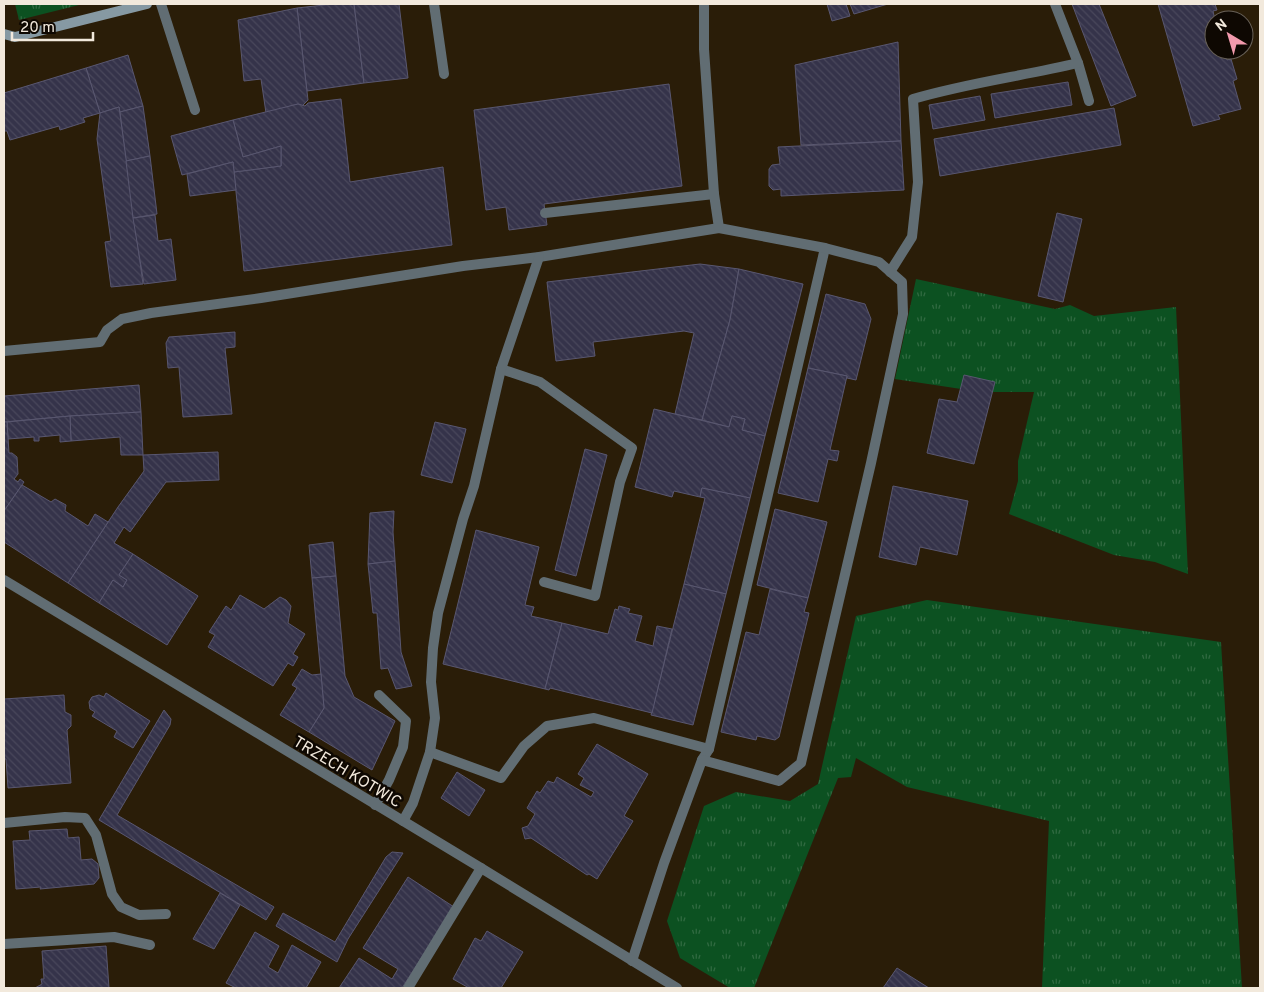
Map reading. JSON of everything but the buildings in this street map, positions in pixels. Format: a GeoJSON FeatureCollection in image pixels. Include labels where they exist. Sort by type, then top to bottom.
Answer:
{"type":"FeatureCollection","features":[{"type":"Feature","properties":{"kind":"main road"},"geometry":{"type":"LineString","coordinates":[[4,34],[15,36],[147,4]]}},
{"type":"Feature","properties":{"kind":"street"},"geometry":{"type":"LineString","coordinates":[[162,4],[194,110]]}},
{"type":"Feature","properties":{"kind":"street"},"geometry":{"type":"LineString","coordinates":[[434,4],[444,74]]}},
{"type":"Feature","properties":{"kind":"street"},"geometry":{"type":"LineString","coordinates":[[704,4],[704,49],[714,194],[719,228]]}},
{"type":"Feature","properties":{"kind":"street"},"geometry":{"type":"LineString","coordinates":[[1055,4],[1078,63],[1089,101]]}},
{"type":"Feature","properties":{"kind":"street"},"geometry":{"type":"LineString","coordinates":[[4,40],[15,36]]}},
{"type":"Feature","properties":{"kind":"street"},"geometry":{"type":"LineString","coordinates":[[890,272],[912,237],[918,182],[913,99],[941,91],[1033,74],[1078,63]]}},
{"type":"Feature","properties":{"kind":"street"},"geometry":{"type":"LineString","coordinates":[[545,213],[714,194]]}},
{"type":"Feature","properties":{"kind":"street"},"geometry":{"type":"LineString","coordinates":[[4,351],[100,342],[107,330],[122,318],[151,313],[261,298],[464,266],[539,257],[719,228],[825,248],[879,262],[902,282],[902,314],[871,463],[801,763],[779,781],[702,760]]}},
{"type":"Feature","properties":{"kind":"street"},"geometry":{"type":"LineString","coordinates":[[632,961],[664,863],[702,760],[708,749],[825,248]]}},
{"type":"Feature","properties":{"kind":"street"},"geometry":{"type":"LineString","coordinates":[[403,821],[413,804],[430,752],[435,718],[431,682],[438,614],[463,519],[474,486],[501,369],[539,257]]}},
{"type":"Feature","properties":{"kind":"street"},"geometry":{"type":"LineString","coordinates":[[501,369],[540,382],[632,448],[620,482],[595,596],[544,582]]}},
{"type":"Feature","properties":{"kind":"street","name":"TRZECH KOTWIC"},"geometry":{"type":"LineString","coordinates":[[4,580],[482,868],[677,988]]}},
{"type":"Feature","properties":{"kind":"street"},"geometry":{"type":"LineString","coordinates":[[375,805],[389,780],[403,747],[406,721],[379,695]]}},
{"type":"Feature","properties":{"kind":"street"},"geometry":{"type":"LineString","coordinates":[[430,752],[501,778],[524,746],[547,726],[594,718],[708,749]]}},
{"type":"Feature","properties":{"kind":"street"},"geometry":{"type":"LineString","coordinates":[[4,823],[65,817],[85,818],[96,835],[112,894],[121,907],[139,915],[166,914]]}},
{"type":"Feature","properties":{"kind":"street"},"geometry":{"type":"LineString","coordinates":[[408,988],[482,868]]}},
{"type":"Feature","properties":{"kind":"street"},"geometry":{"type":"LineString","coordinates":[[4,944],[114,937],[150,945]]}},
{"type":"Feature","properties":{"kind":"green space"},"geometry":{"type":"Polygon","coordinates":[[[15,4],[83,4],[19,20],[15,4]]]}},
{"type":"Feature","properties":{"kind":"green space"},"geometry":{"type":"Polygon","coordinates":[[[916,279],[1055,309],[1070,305],[1094,316],[1176,307],[1188,574],[1155,562],[1114,555],[1009,514],[1018,481],[1018,461],[1034,392],[981,392],[895,379],[916,279]]]}},
{"type":"Feature","properties":{"kind":"green space"},"geometry":{"type":"Polygon","coordinates":[[[927,600],[1221,642],[1242,988],[1042,988],[1049,821],[907,787],[856,758],[851,777],[838,778],[754,988],[730,988],[680,958],[667,921],[704,806],[736,792],[790,801],[818,784],[856,616],[927,600]]]}}]}
